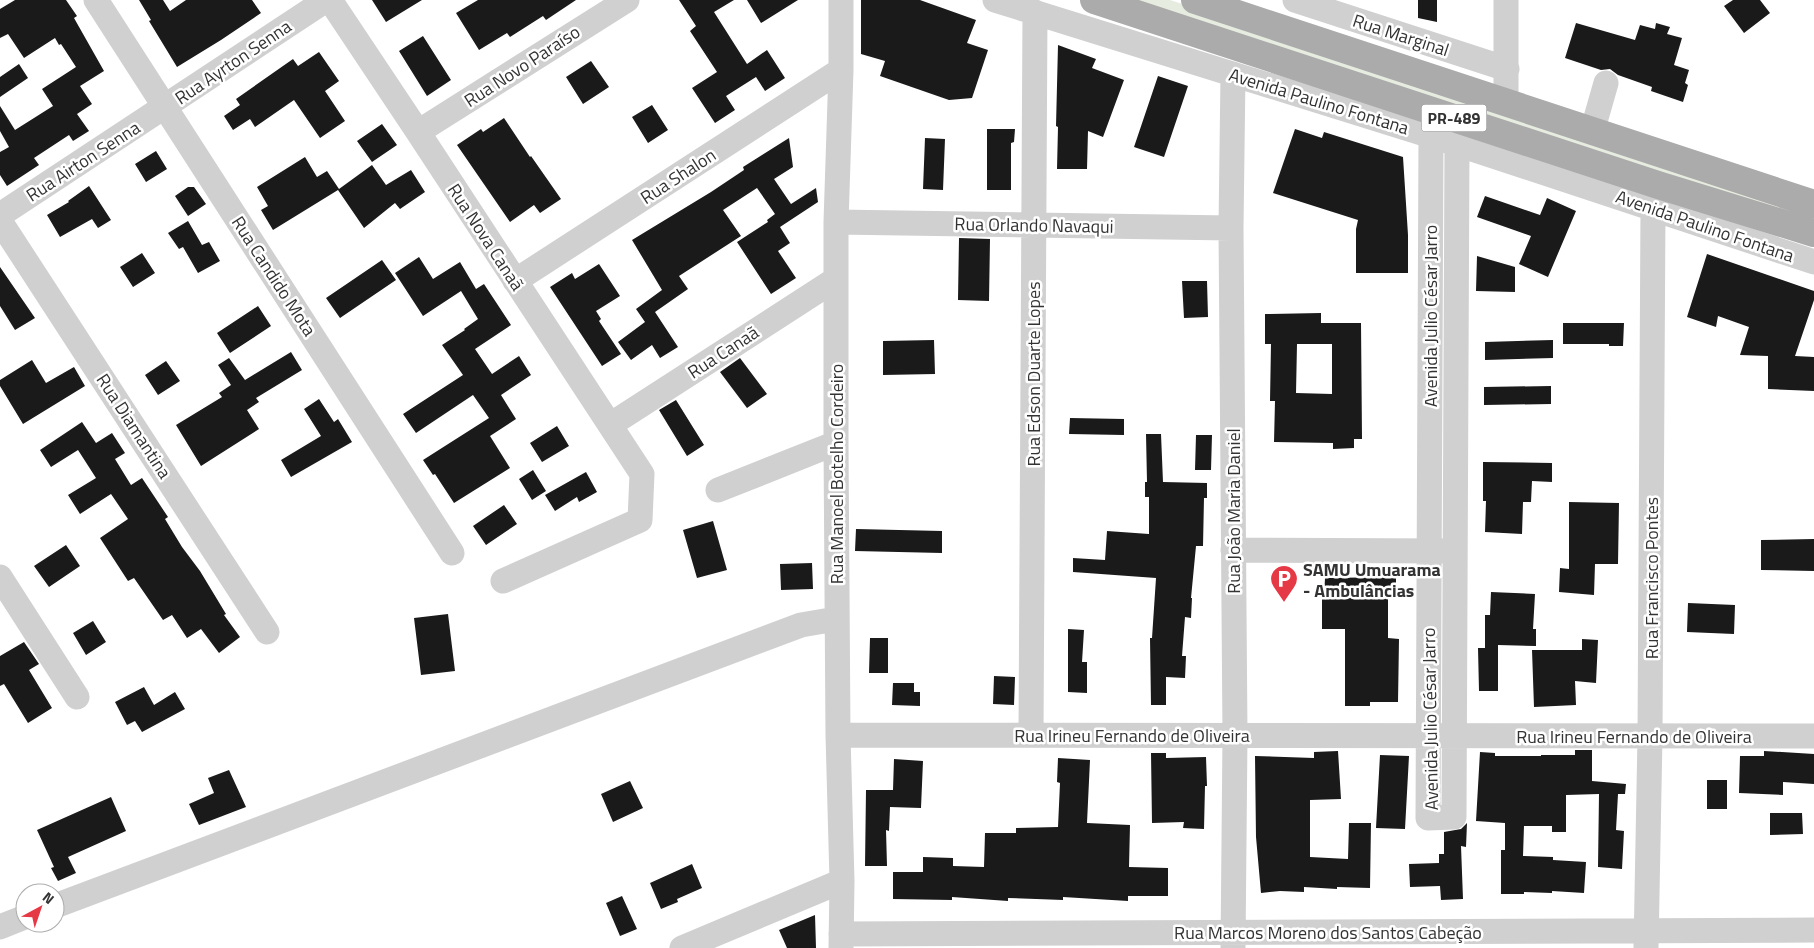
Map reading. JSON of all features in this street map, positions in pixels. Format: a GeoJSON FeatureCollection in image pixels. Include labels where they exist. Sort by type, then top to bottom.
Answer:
{"type":"FeatureCollection","features":[{"type":"Feature","properties":{"kind":"main road","name":"PR-489"},"geometry":{"type":"LineString","coordinates":[[1094,0],[1667,188],[1814,233]]}},
{"type":"Feature","properties":{"kind":"main road","name":"PR-489"},"geometry":{"type":"LineString","coordinates":[[1195,0],[1814,204]]}},
{"type":"Feature","properties":{"kind":"street","name":"Rua Candido Mota"},"geometry":{"type":"LineString","coordinates":[[96,0],[452,553]]}},
{"type":"Feature","properties":{"kind":"street","name":"Rua Ayrton Senna"},"geometry":{"type":"LineString","coordinates":[[165,107],[328,0]]}},
{"type":"Feature","properties":{"kind":"street","name":"Rua Nova Canaã"},"geometry":{"type":"LineString","coordinates":[[328,0],[418,132],[642,474],[640,520],[503,581]]}},
{"type":"Feature","properties":{"kind":"street","name":"Rua Novo Paraíso"},"geometry":{"type":"LineString","coordinates":[[418,132],[627,0]]}},
{"type":"Feature","properties":{"kind":"street","name":"Rua Manoel Botelho Cordeiro"},"geometry":{"type":"LineString","coordinates":[[840,0],[842,70],[836,222],[836,619],[842,881],[841,941]]}},
{"type":"Feature","properties":{"kind":"street","name":"Avenida Paulino Fontana"},"geometry":{"type":"LineString","coordinates":[[995,0],[1431,136],[1814,262]]}},
{"type":"Feature","properties":{"kind":"street","name":"Rua Marginal"},"geometry":{"type":"LineString","coordinates":[[1295,0],[1327,5],[1507,69]]}},
{"type":"Feature","properties":{"kind":"street"},"geometry":{"type":"LineString","coordinates":[[1506,0],[1506,103]]}},
{"type":"Feature","properties":{"kind":"street","name":"Rua Edson Duarte Lopes"},"geometry":{"type":"LineString","coordinates":[[1031,735],[1035,12]]}},
{"type":"Feature","properties":{"kind":"street","name":"Rua Shalon"},"geometry":{"type":"LineString","coordinates":[[515,281],[842,70]]}},
{"type":"Feature","properties":{"kind":"street","name":"Rua João Maria Daniel"},"geometry":{"type":"LineString","coordinates":[[1232,74],[1233,940]]}},
{"type":"Feature","properties":{"kind":"street"},"geometry":{"type":"LineString","coordinates":[[1592,132],[1606,83]]}},
{"type":"Feature","properties":{"kind":"street","name":"Rua Airton Senna"},"geometry":{"type":"LineString","coordinates":[[0,215],[165,107]]}},
{"type":"Feature","properties":{"kind":"street","name":"Avenida Julio César Jarro"},"geometry":{"type":"LineString","coordinates":[[1431,136],[1428,818],[1454,817],[1456,144]]}},
{"type":"Feature","properties":{"kind":"street","name":"Rua Francisco Pontes"},"geometry":{"type":"LineString","coordinates":[[1646,939],[1650,736],[1653,208]]}},
{"type":"Feature","properties":{"kind":"street","name":"Rua Diamantina"},"geometry":{"type":"LineString","coordinates":[[0,221],[267,632]]}},
{"type":"Feature","properties":{"kind":"street","name":"Rua Orlando Navaqui"},"geometry":{"type":"LineString","coordinates":[[836,222],[1231,228]]}},
{"type":"Feature","properties":{"kind":"street","name":"Rua Canaã"},"geometry":{"type":"LineString","coordinates":[[610,425],[836,279]]}},
{"type":"Feature","properties":{"kind":"street"},"geometry":{"type":"LineString","coordinates":[[718,490],[836,443]]}},
{"type":"Feature","properties":{"kind":"street"},"geometry":{"type":"LineString","coordinates":[[1233,550],[1455,551]]}},
{"type":"Feature","properties":{"kind":"street"},"geometry":{"type":"LineString","coordinates":[[0,577],[77,697]]}},
{"type":"Feature","properties":{"kind":"street"},"geometry":{"type":"LineString","coordinates":[[65,902],[800,625],[836,619]]}},
{"type":"Feature","properties":{"kind":"street","name":"Rua Irineu Fernando de Oliveira"},"geometry":{"type":"LineString","coordinates":[[838,735],[1427,736]]}},
{"type":"Feature","properties":{"kind":"street"},"geometry":{"type":"LineString","coordinates":[[1427,736],[1454,736]]}},
{"type":"Feature","properties":{"kind":"street","name":"Rua Irineu Fernando de Oliveira"},"geometry":{"type":"LineString","coordinates":[[1454,736],[1814,736]]}},
{"type":"Feature","properties":{"kind":"street"},"geometry":{"type":"LineString","coordinates":[[682,948],[842,881]]}},
{"type":"Feature","properties":{"kind":"street"},"geometry":{"type":"LineString","coordinates":[[0,927],[15,921]]}},
{"type":"Feature","properties":{"kind":"street","name":"Rua Marcos Moreno dos Santos Cabeção"},"geometry":{"type":"LineString","coordinates":[[841,941],[1646,939],[1814,930]]}},
{"type":"Feature","properties":{"kind":"shaded area"},"geometry":{"type":"Polygon","coordinates":[[[1132,0],[1170,0],[1814,208],[1814,223],[1132,0]]]}},
{"type":"Feature","properties":{"kind":"building"},"geometry":{"type":"Polygon","coordinates":[[[15,0],[66,0],[77,16],[74,18],[104,71],[80,86],[92,104],[77,114],[89,131],[73,141],[69,135],[34,158],[39,165],[7,186],[0,175],[0,152],[9,147],[0,131],[0,106],[15,130],[53,106],[42,89],[76,67],[55,38],[24,58],[8,34],[0,38],[0,9],[15,0]]]}},
{"type":"Feature","properties":{"kind":"building"},"geometry":{"type":"Polygon","coordinates":[[[139,0],[163,0],[170,11],[186,0],[252,0],[261,13],[177,67],[149,21],[151,20],[139,0]]]}},
{"type":"Feature","properties":{"kind":"building"},"geometry":{"type":"Polygon","coordinates":[[[372,0],[422,0],[386,22],[372,0]]]}},
{"type":"Feature","properties":{"kind":"building"},"geometry":{"type":"Polygon","coordinates":[[[478,0],[576,0],[546,20],[543,16],[510,37],[507,33],[479,50],[456,13],[478,0]]]}},
{"type":"Feature","properties":{"kind":"building"},"geometry":{"type":"Polygon","coordinates":[[[679,0],[734,0],[714,12],[747,64],[767,50],[785,78],[765,91],[756,77],[726,96],[735,110],[715,123],[692,88],[717,72],[690,31],[696,26],[679,0]]]}},
{"type":"Feature","properties":{"kind":"building"},"geometry":{"type":"Polygon","coordinates":[[[747,0],[798,0],[761,23],[747,0]]]}},
{"type":"Feature","properties":{"kind":"building"},"geometry":{"type":"Polygon","coordinates":[[[861,0],[920,0],[976,20],[967,43],[988,50],[972,98],[949,100],[880,76],[885,61],[861,54],[861,0]]]}},
{"type":"Feature","properties":{"kind":"building"},"geometry":{"type":"Polygon","coordinates":[[[1418,0],[1437,0],[1437,22],[1418,18],[1418,0]]]}},
{"type":"Feature","properties":{"kind":"building"},"geometry":{"type":"Polygon","coordinates":[[[1733,0],[1760,0],[1770,13],[1744,33],[1724,6],[1733,0]]]}},
{"type":"Feature","properties":{"kind":"building"},"geometry":{"type":"Polygon","coordinates":[[[1576,23],[1635,40],[1640,25],[1655,29],[1656,23],[1670,27],[1667,34],[1682,38],[1674,65],[1689,70],[1685,83],[1688,85],[1683,102],[1651,91],[1652,87],[1618,75],[1610,69],[1601,70],[1565,58],[1576,23]]]}},
{"type":"Feature","properties":{"kind":"building"},"geometry":{"type":"Polygon","coordinates":[[[423,36],[451,80],[427,96],[399,51],[423,36]]]}},
{"type":"Feature","properties":{"kind":"building"},"geometry":{"type":"Polygon","coordinates":[[[1058,45],[1096,59],[1092,68],[1124,80],[1103,137],[1088,131],[1087,169],[1057,169],[1058,45]]]}},
{"type":"Feature","properties":{"kind":"building"},"geometry":{"type":"Polygon","coordinates":[[[319,52],[339,81],[325,91],[345,121],[320,138],[294,100],[255,127],[250,119],[233,130],[224,116],[240,105],[236,99],[293,59],[298,66],[319,52]]]}},
{"type":"Feature","properties":{"kind":"building"},"geometry":{"type":"Polygon","coordinates":[[[591,61],[609,87],[583,104],[566,77],[591,61]]]}},
{"type":"Feature","properties":{"kind":"building"},"geometry":{"type":"Polygon","coordinates":[[[19,64],[28,78],[0,97],[0,77],[19,64]]]}},
{"type":"Feature","properties":{"kind":"building"},"geometry":{"type":"Polygon","coordinates":[[[1158,76],[1188,86],[1164,157],[1134,147],[1158,76]]]}},
{"type":"Feature","properties":{"kind":"building"},"geometry":{"type":"Polygon","coordinates":[[[652,105],[668,130],[648,143],[632,117],[652,105]]]}},
{"type":"Feature","properties":{"kind":"building"},"geometry":{"type":"Polygon","coordinates":[[[504,118],[561,199],[540,213],[534,205],[510,222],[457,145],[481,129],[483,132],[504,118]]]}},
{"type":"Feature","properties":{"kind":"building"},"geometry":{"type":"Polygon","coordinates":[[[382,124],[397,145],[372,162],[357,141],[382,124]]]}},
{"type":"Feature","properties":{"kind":"building"},"geometry":{"type":"Polygon","coordinates":[[[987,129],[1015,129],[1014,142],[1011,143],[1011,190],[987,190],[987,129]]]}},
{"type":"Feature","properties":{"kind":"building"},"geometry":{"type":"Polygon","coordinates":[[[1295,129],[1322,138],[1324,132],[1403,157],[1408,235],[1408,273],[1356,273],[1356,229],[1358,220],[1273,193],[1295,129]]]}},
{"type":"Feature","properties":{"kind":"building"},"geometry":{"type":"Polygon","coordinates":[[[789,138],[793,167],[774,179],[791,204],[816,188],[818,202],[780,227],[790,243],[778,251],[796,278],[771,294],[737,242],[768,222],[767,220],[775,214],[757,188],[723,210],[741,236],[679,276],[688,289],[655,312],[678,347],[660,358],[652,345],[631,360],[618,342],[645,322],[636,309],[662,290],[632,240],[711,192],[744,170],[743,167],[789,138]]]}},
{"type":"Feature","properties":{"kind":"building"},"geometry":{"type":"Polygon","coordinates":[[[925,138],[945,139],[943,190],[923,189],[925,138]]]}},
{"type":"Feature","properties":{"kind":"building"},"geometry":{"type":"Polygon","coordinates":[[[156,151],[167,169],[146,182],[135,164],[156,151]]]}},
{"type":"Feature","properties":{"kind":"building"},"geometry":{"type":"Polygon","coordinates":[[[305,157],[317,177],[327,171],[339,189],[372,165],[386,185],[411,170],[425,192],[400,209],[395,203],[364,228],[338,190],[273,230],[261,210],[268,206],[257,187],[305,157]]]}},
{"type":"Feature","properties":{"kind":"building"},"geometry":{"type":"Polygon","coordinates":[[[89,186],[111,220],[98,228],[92,219],[60,237],[47,215],[69,202],[89,186]]]}},
{"type":"Feature","properties":{"kind":"building"},"geometry":{"type":"Polygon","coordinates":[[[188,187],[194,187],[206,204],[188,216],[175,196],[188,187]]]}},
{"type":"Feature","properties":{"kind":"building"},"geometry":{"type":"Polygon","coordinates":[[[1485,196],[1540,215],[1547,198],[1576,211],[1548,277],[1519,264],[1531,236],[1477,217],[1485,196]]]}},
{"type":"Feature","properties":{"kind":"building"},"geometry":{"type":"Polygon","coordinates":[[[188,221],[202,245],[209,242],[220,261],[198,273],[183,247],[179,249],[168,233],[188,221]]]}},
{"type":"Feature","properties":{"kind":"building"},"geometry":{"type":"Polygon","coordinates":[[[959,238],[990,239],[989,301],[958,300],[959,238]]]}},
{"type":"Feature","properties":{"kind":"building"},"geometry":{"type":"Polygon","coordinates":[[[142,253],[155,273],[133,287],[120,267],[142,253]]]}},
{"type":"Feature","properties":{"kind":"building"},"geometry":{"type":"Polygon","coordinates":[[[1707,254],[1814,291],[1814,300],[1795,356],[1814,357],[1814,391],[1768,389],[1768,356],[1740,355],[1749,327],[1718,316],[1716,327],[1687,317],[1707,254]]]}},
{"type":"Feature","properties":{"kind":"building"},"geometry":{"type":"Polygon","coordinates":[[[1477,256],[1515,267],[1515,292],[1476,291],[1477,256]]]}},
{"type":"Feature","properties":{"kind":"building"},"geometry":{"type":"Polygon","coordinates":[[[419,257],[433,279],[460,262],[476,289],[484,284],[511,325],[475,349],[492,374],[519,356],[531,375],[501,395],[516,419],[490,436],[510,468],[454,503],[435,474],[433,475],[423,460],[489,418],[473,395],[416,433],[403,414],[463,375],[442,345],[478,319],[461,291],[423,316],[395,273],[419,257]]]}},
{"type":"Feature","properties":{"kind":"building"},"geometry":{"type":"Polygon","coordinates":[[[382,260],[396,280],[340,318],[326,298],[382,260]]]}},
{"type":"Feature","properties":{"kind":"building"},"geometry":{"type":"Polygon","coordinates":[[[599,264],[620,296],[596,311],[601,319],[599,321],[621,354],[602,366],[550,287],[572,273],[575,279],[599,264]]]}},
{"type":"Feature","properties":{"kind":"building"},"geometry":{"type":"Polygon","coordinates":[[[0,267],[35,318],[15,330],[0,306],[0,267]]]}},
{"type":"Feature","properties":{"kind":"building"},"geometry":{"type":"Polygon","coordinates":[[[1182,281],[1207,281],[1208,317],[1184,318],[1182,281]]]}},
{"type":"Feature","properties":{"kind":"building"},"geometry":{"type":"Polygon","coordinates":[[[258,306],[271,326],[230,353],[217,333],[258,306]]]}},
{"type":"Feature","properties":{"kind":"building"},"geometry":{"type":"Polygon","coordinates":[[[1321,313],[1321,323],[1361,323],[1362,439],[1354,439],[1354,448],[1333,449],[1333,443],[1274,442],[1275,401],[1270,401],[1271,344],[1265,344],[1265,314],[1321,313]],[[1297,344],[1296,393],[1332,394],[1332,344],[1297,344]]]}},
{"type":"Feature","properties":{"kind":"building"},"geometry":{"type":"Polygon","coordinates":[[[1563,323],[1624,323],[1623,346],[1609,346],[1609,344],[1563,344],[1563,323]]]}},
{"type":"Feature","properties":{"kind":"building"},"geometry":{"type":"Polygon","coordinates":[[[934,340],[935,374],[883,375],[883,341],[934,340]]]}},
{"type":"Feature","properties":{"kind":"building"},"geometry":{"type":"Polygon","coordinates":[[[1553,340],[1553,358],[1485,360],[1485,342],[1553,340]]]}},
{"type":"Feature","properties":{"kind":"building"},"geometry":{"type":"Polygon","coordinates":[[[291,352],[302,370],[256,398],[259,402],[247,410],[259,429],[201,466],[176,425],[222,397],[219,393],[231,385],[218,365],[229,358],[245,380],[291,352]]]}},
{"type":"Feature","properties":{"kind":"building"},"geometry":{"type":"Polygon","coordinates":[[[740,358],[767,394],[747,408],[720,372],[740,358]]]}},
{"type":"Feature","properties":{"kind":"building"},"geometry":{"type":"Polygon","coordinates":[[[32,360],[46,383],[74,367],[85,386],[23,424],[0,386],[0,380],[32,360]]]}},
{"type":"Feature","properties":{"kind":"building"},"geometry":{"type":"Polygon","coordinates":[[[166,361],[180,381],[158,395],[145,375],[166,361]]]}},
{"type":"Feature","properties":{"kind":"building"},"geometry":{"type":"Polygon","coordinates":[[[1551,386],[1551,404],[1484,405],[1484,387],[1551,386]]]}},
{"type":"Feature","properties":{"kind":"building"},"geometry":{"type":"Polygon","coordinates":[[[319,399],[334,422],[338,419],[352,442],[291,477],[281,460],[321,436],[304,409],[319,399]]]}},
{"type":"Feature","properties":{"kind":"building"},"geometry":{"type":"Polygon","coordinates":[[[676,400],[704,445],[687,456],[659,410],[676,400]]]}},
{"type":"Feature","properties":{"kind":"building"},"geometry":{"type":"Polygon","coordinates":[[[1070,418],[1124,419],[1124,435],[1069,434],[1070,418]]]}},
{"type":"Feature","properties":{"kind":"building"},"geometry":{"type":"Polygon","coordinates":[[[82,422],[96,443],[112,433],[125,453],[115,459],[131,485],[142,478],[168,517],[165,519],[182,547],[200,571],[226,614],[224,615],[240,637],[219,653],[201,629],[187,638],[172,615],[163,620],[134,578],[128,581],[100,538],[128,519],[111,494],[80,514],[68,495],[96,478],[78,450],[51,467],[40,450],[82,422]]]}},
{"type":"Feature","properties":{"kind":"building"},"geometry":{"type":"Polygon","coordinates":[[[557,426],[569,446],[542,462],[530,443],[557,426]]]}},
{"type":"Feature","properties":{"kind":"building"},"geometry":{"type":"Polygon","coordinates":[[[1146,434],[1161,434],[1163,482],[1207,483],[1207,498],[1204,498],[1203,546],[1196,546],[1191,618],[1185,617],[1182,656],[1186,656],[1185,678],[1166,677],[1166,705],[1151,705],[1150,638],[1152,638],[1156,578],[1073,572],[1073,558],[1105,560],[1107,531],[1149,534],[1149,497],[1145,497],[1145,482],[1147,482],[1146,434]]]}},
{"type":"Feature","properties":{"kind":"building"},"geometry":{"type":"Polygon","coordinates":[[[1196,435],[1212,435],[1211,470],[1195,470],[1196,435]]]}},
{"type":"Feature","properties":{"kind":"building"},"geometry":{"type":"Polygon","coordinates":[[[1483,462],[1552,463],[1552,482],[1532,481],[1531,502],[1523,502],[1522,534],[1485,532],[1486,501],[1483,501],[1483,462]]]}},
{"type":"Feature","properties":{"kind":"building"},"geometry":{"type":"Polygon","coordinates":[[[533,470],[546,491],[532,500],[519,479],[533,470]]]}},
{"type":"Feature","properties":{"kind":"building"},"geometry":{"type":"Polygon","coordinates":[[[586,472],[597,492],[579,502],[577,497],[555,511],[545,495],[586,472]]]}},
{"type":"Feature","properties":{"kind":"building"},"geometry":{"type":"Polygon","coordinates":[[[1569,502],[1619,503],[1618,564],[1595,564],[1594,595],[1559,592],[1560,568],[1569,569],[1569,502]]]}},
{"type":"Feature","properties":{"kind":"building"},"geometry":{"type":"Polygon","coordinates":[[[504,505],[517,524],[486,545],[473,526],[504,505]]]}},
{"type":"Feature","properties":{"kind":"building"},"geometry":{"type":"Polygon","coordinates":[[[713,521],[727,570],[697,578],[683,530],[713,521]]]}},
{"type":"Feature","properties":{"kind":"building"},"geometry":{"type":"Polygon","coordinates":[[[856,529],[942,531],[942,553],[855,551],[856,529]]]}},
{"type":"Feature","properties":{"kind":"building"},"geometry":{"type":"Polygon","coordinates":[[[1814,539],[1814,571],[1761,570],[1761,540],[1814,539]]]}},
{"type":"Feature","properties":{"kind":"building"},"geometry":{"type":"Polygon","coordinates":[[[66,545],[80,566],[49,587],[34,566],[66,545]]]}},
{"type":"Feature","properties":{"kind":"building"},"geometry":{"type":"Polygon","coordinates":[[[812,563],[813,589],[781,590],[780,564],[812,563]]]}},
{"type":"Feature","properties":{"kind":"building"},"geometry":{"type":"Polygon","coordinates":[[[1396,577],[1396,596],[1388,595],[1388,638],[1399,639],[1398,702],[1370,702],[1370,706],[1345,706],[1345,629],[1322,629],[1322,598],[1324,598],[1325,578],[1396,577]]]}},
{"type":"Feature","properties":{"kind":"building"},"geometry":{"type":"Polygon","coordinates":[[[1491,592],[1535,594],[1533,629],[1536,629],[1536,646],[1498,645],[1498,691],[1479,691],[1478,648],[1485,648],[1485,615],[1490,615],[1491,592]]]}},
{"type":"Feature","properties":{"kind":"building"},"geometry":{"type":"Polygon","coordinates":[[[1688,603],[1735,605],[1734,634],[1687,632],[1688,603]]]}},
{"type":"Feature","properties":{"kind":"building"},"geometry":{"type":"Polygon","coordinates":[[[448,614],[455,671],[421,675],[414,618],[448,614]]]}},
{"type":"Feature","properties":{"kind":"building"},"geometry":{"type":"Polygon","coordinates":[[[93,621],[106,642],[86,655],[73,633],[93,621]]]}},
{"type":"Feature","properties":{"kind":"building"},"geometry":{"type":"Polygon","coordinates":[[[1068,629],[1084,630],[1082,662],[1087,662],[1087,693],[1068,692],[1068,629]]]}},
{"type":"Feature","properties":{"kind":"building"},"geometry":{"type":"Polygon","coordinates":[[[870,638],[888,638],[888,673],[869,673],[870,638]]]}},
{"type":"Feature","properties":{"kind":"building"},"geometry":{"type":"Polygon","coordinates":[[[1582,639],[1598,640],[1596,683],[1575,681],[1576,705],[1534,707],[1532,650],[1582,650],[1582,639]]]}},
{"type":"Feature","properties":{"kind":"building"},"geometry":{"type":"Polygon","coordinates":[[[24,642],[39,664],[29,670],[52,708],[28,723],[4,684],[0,686],[0,656],[24,642]]]}},
{"type":"Feature","properties":{"kind":"building"},"geometry":{"type":"Polygon","coordinates":[[[994,676],[1015,677],[1014,705],[993,704],[994,676]]]}},
{"type":"Feature","properties":{"kind":"building"},"geometry":{"type":"Polygon","coordinates":[[[893,683],[914,683],[914,692],[920,692],[920,706],[892,705],[893,683]]]}},
{"type":"Feature","properties":{"kind":"building"},"geometry":{"type":"Polygon","coordinates":[[[144,687],[154,705],[175,692],[185,709],[142,732],[135,721],[127,725],[115,702],[144,687]]]}},
{"type":"Feature","properties":{"kind":"building"},"geometry":{"type":"Polygon","coordinates":[[[1575,750],[1592,750],[1592,781],[1626,784],[1625,794],[1618,794],[1616,830],[1624,831],[1622,869],[1598,867],[1599,794],[1566,795],[1566,832],[1552,832],[1552,826],[1524,826],[1523,856],[1553,857],[1553,860],[1586,862],[1584,893],[1552,891],[1552,893],[1524,892],[1524,894],[1501,894],[1501,850],[1505,850],[1505,823],[1476,821],[1480,752],[1495,753],[1495,756],[1541,756],[1575,755],[1575,750]]]}},
{"type":"Feature","properties":{"kind":"building"},"geometry":{"type":"Polygon","coordinates":[[[1338,751],[1341,799],[1310,800],[1310,857],[1348,859],[1349,823],[1371,823],[1370,888],[1304,887],[1304,892],[1280,891],[1261,893],[1256,837],[1255,756],[1314,758],[1314,752],[1338,751]]]}},
{"type":"Feature","properties":{"kind":"building"},"geometry":{"type":"Polygon","coordinates":[[[1764,751],[1814,754],[1814,784],[1783,782],[1783,795],[1739,793],[1740,756],[1764,756],[1764,751]]]}},
{"type":"Feature","properties":{"kind":"building"},"geometry":{"type":"Polygon","coordinates":[[[1151,753],[1166,753],[1166,758],[1206,757],[1207,786],[1205,786],[1204,829],[1183,828],[1184,822],[1152,823],[1151,753]]]}},
{"type":"Feature","properties":{"kind":"building"},"geometry":{"type":"Polygon","coordinates":[[[1380,755],[1409,756],[1405,829],[1376,828],[1380,755]]]}},
{"type":"Feature","properties":{"kind":"building"},"geometry":{"type":"Polygon","coordinates":[[[1058,758],[1090,760],[1087,823],[1130,825],[1129,867],[1168,868],[1168,896],[1128,896],[1128,901],[1063,897],[1063,900],[1008,898],[1008,901],[952,897],[952,900],[893,899],[893,872],[923,872],[923,857],[953,858],[953,866],[984,867],[985,833],[1016,833],[1016,828],[1058,827],[1060,783],[1057,782],[1058,758]]]}},
{"type":"Feature","properties":{"kind":"building"},"geometry":{"type":"Polygon","coordinates":[[[894,759],[923,761],[921,808],[890,807],[889,831],[886,830],[887,866],[865,866],[866,790],[893,790],[894,759]]]}},
{"type":"Feature","properties":{"kind":"building"},"geometry":{"type":"Polygon","coordinates":[[[229,770],[246,807],[199,825],[189,804],[214,793],[208,778],[229,770]]]}},
{"type":"Feature","properties":{"kind":"building"},"geometry":{"type":"Polygon","coordinates":[[[1707,780],[1727,780],[1727,809],[1707,809],[1707,780]]]}},
{"type":"Feature","properties":{"kind":"building"},"geometry":{"type":"Polygon","coordinates":[[[630,781],[643,808],[613,822],[601,794],[630,781]]]}},
{"type":"Feature","properties":{"kind":"building"},"geometry":{"type":"Polygon","coordinates":[[[111,797],[126,831],[68,857],[76,873],[58,881],[51,868],[54,867],[37,830],[111,797]]]}},
{"type":"Feature","properties":{"kind":"building"},"geometry":{"type":"Polygon","coordinates":[[[1770,813],[1802,813],[1803,834],[1770,835],[1770,813]]]}},
{"type":"Feature","properties":{"kind":"building"},"geometry":{"type":"Polygon","coordinates":[[[1467,823],[1466,847],[1461,846],[1463,899],[1441,900],[1440,886],[1410,887],[1409,864],[1439,863],[1439,854],[1444,854],[1444,832],[1461,829],[1467,823]]]}},
{"type":"Feature","properties":{"kind":"building"},"geometry":{"type":"Polygon","coordinates":[[[692,864],[702,888],[677,899],[678,902],[661,909],[650,883],[692,864]]]}},
{"type":"Feature","properties":{"kind":"building"},"geometry":{"type":"Polygon","coordinates":[[[622,896],[637,929],[620,936],[606,903],[622,896]]]}},
{"type":"Feature","properties":{"kind":"building"},"geometry":{"type":"Polygon","coordinates":[[[815,915],[816,948],[787,948],[779,930],[815,915]]]}},
{"type":"Feature","properties":{"kind":"place","name":"SAMU Umuarama - Ambulâncias"},"geometry":{"type":"Point","coordinates":[1284,603]}}]}
